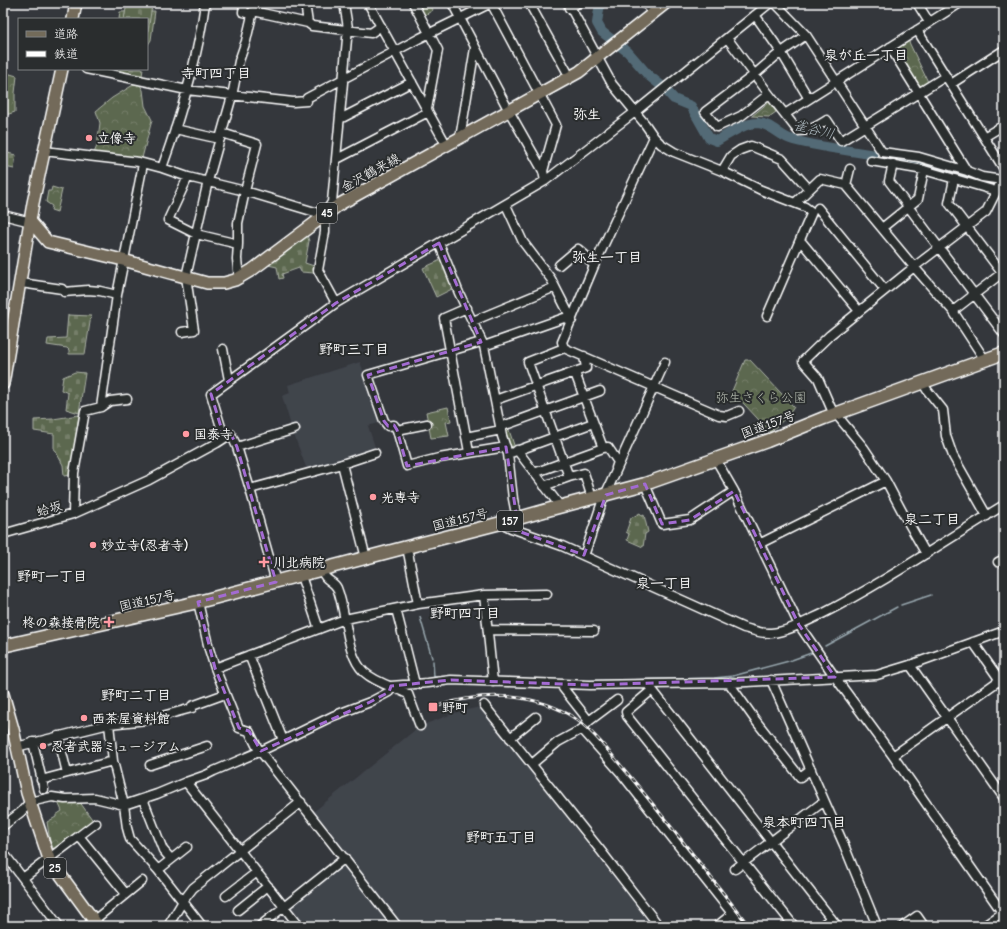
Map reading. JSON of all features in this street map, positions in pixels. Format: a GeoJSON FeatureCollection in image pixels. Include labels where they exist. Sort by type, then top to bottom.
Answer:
{"type":"FeatureCollection","features":[{"type":"Feature","properties":{"kind":"highway","name":"国道157号"},"geometry":{"type":"LineString","coordinates":[[3,646],[198,602],[301,576],[644,484],[1004,353]]}},
{"type":"Feature","properties":{"kind":"main road"},"geometry":{"type":"LineString","coordinates":[[73,18],[76,3]]}},
{"type":"Feature","properties":{"kind":"main road","name":"金沢鶴来線"},"geometry":{"type":"LineString","coordinates":[[31,222],[48,242],[123,260],[207,283],[224,283],[239,279],[300,230],[340,204],[540,95],[570,77],[597,58],[666,3]]}},
{"type":"Feature","properties":{"kind":"main road"},"geometry":{"type":"LineString","coordinates":[[3,384],[33,204],[62,70]]}},
{"type":"Feature","properties":{"kind":"main road","name":"25"},"geometry":{"type":"LineString","coordinates":[[3,694],[30,802],[49,860],[93,924]]}},
{"type":"Feature","properties":{"kind":"street"},"geometry":{"type":"LineString","coordinates":[[162,168],[186,90],[202,25],[205,3]]}},
{"type":"Feature","properties":{"kind":"street"},"geometry":{"type":"LineString","coordinates":[[244,3],[243,12],[252,14]]}},
{"type":"Feature","properties":{"kind":"street"},"geometry":{"type":"LineString","coordinates":[[305,3],[308,23]]}},
{"type":"Feature","properties":{"kind":"street"},"geometry":{"type":"LineString","coordinates":[[336,303],[318,270],[325,232],[325,215],[332,202],[337,159],[348,30],[344,3]]}},
{"type":"Feature","properties":{"kind":"street"},"geometry":{"type":"LineString","coordinates":[[368,3],[447,146]]}},
{"type":"Feature","properties":{"kind":"street"},"geometry":{"type":"LineString","coordinates":[[413,3],[438,50],[428,110]]}},
{"type":"Feature","properties":{"kind":"street"},"geometry":{"type":"LineString","coordinates":[[452,3],[509,111],[543,171],[545,181]]}},
{"type":"Feature","properties":{"kind":"street"},"geometry":{"type":"LineString","coordinates":[[91,70],[186,90],[294,102],[307,100],[395,52],[491,3],[556,125],[543,171]]}},
{"type":"Feature","properties":{"kind":"street"},"geometry":{"type":"LineString","coordinates":[[529,3],[570,77]]}},
{"type":"Feature","properties":{"kind":"street"},"geometry":{"type":"LineString","coordinates":[[578,3],[569,5],[597,58],[612,84],[654,137],[674,152],[722,171],[761,190],[805,207],[812,212],[767,316]]}},
{"type":"Feature","properties":{"kind":"street"},"geometry":{"type":"LineString","coordinates":[[645,3],[654,13]]}},
{"type":"Feature","properties":{"kind":"street"},"geometry":{"type":"LineString","coordinates":[[276,582],[237,447],[231,434],[224,437],[211,394],[336,303],[545,181],[635,112],[770,3]]}},
{"type":"Feature","properties":{"kind":"street"},"geometry":{"type":"LineString","coordinates":[[775,3],[806,35],[882,152],[919,157],[967,171],[999,184]]}},
{"type":"Feature","properties":{"kind":"street"},"geometry":{"type":"LineString","coordinates":[[918,3],[929,22]]}},
{"type":"Feature","properties":{"kind":"street"},"geometry":{"type":"LineString","coordinates":[[785,114],[960,3]]}},
{"type":"Feature","properties":{"kind":"street"},"geometry":{"type":"LineString","coordinates":[[182,332],[194,330],[186,277],[208,181],[232,96],[239,61],[246,41],[253,10],[308,23],[312,26],[371,33],[382,26]]}},
{"type":"Feature","properties":{"kind":"street"},"geometry":{"type":"LineString","coordinates":[[754,15],[781,52],[809,99]]}},
{"type":"Feature","properties":{"kind":"street"},"geometry":{"type":"LineString","coordinates":[[917,30],[1004,169]]}},
{"type":"Feature","properties":{"kind":"street"},"geometry":{"type":"LineString","coordinates":[[769,94],[741,116],[717,127],[705,112],[754,75],[781,52],[806,35]]}},
{"type":"Feature","properties":{"kind":"street"},"geometry":{"type":"LineString","coordinates":[[727,38],[798,131],[806,131],[814,128],[827,120],[842,141],[946,76]]}},
{"type":"Feature","properties":{"kind":"street"},"geometry":{"type":"LineString","coordinates":[[890,47],[967,171]]}},
{"type":"Feature","properties":{"kind":"street"},"geometry":{"type":"LineString","coordinates":[[460,138],[476,48]]}},
{"type":"Feature","properties":{"kind":"street"},"geometry":{"type":"LineString","coordinates":[[951,84],[1004,50]]}},
{"type":"Feature","properties":{"kind":"street"},"geometry":{"type":"LineString","coordinates":[[340,119],[412,82]]}},
{"type":"Feature","properties":{"kind":"street"},"geometry":{"type":"LineString","coordinates":[[337,159],[428,110]]}},
{"type":"Feature","properties":{"kind":"street"},"geometry":{"type":"LineString","coordinates":[[984,138],[1004,125]]}},
{"type":"Feature","properties":{"kind":"street"},"geometry":{"type":"LineString","coordinates":[[175,128],[257,144],[238,223],[237,259],[239,279]]}},
{"type":"Feature","properties":{"kind":"street"},"geometry":{"type":"LineString","coordinates":[[564,348],[562,342],[594,266],[654,137]]}},
{"type":"Feature","properties":{"kind":"street"},"geometry":{"type":"LineString","coordinates":[[722,171],[731,156],[740,150],[752,146],[782,159],[809,189]]}},
{"type":"Feature","properties":{"kind":"street"},"geometry":{"type":"LineString","coordinates":[[44,151],[139,162],[325,215]]}},
{"type":"Feature","properties":{"kind":"street"},"geometry":{"type":"LineString","coordinates":[[871,161],[924,170],[954,179],[999,184]]}},
{"type":"Feature","properties":{"kind":"street"},"geometry":{"type":"LineString","coordinates":[[101,407],[117,295],[142,164]]}},
{"type":"Feature","properties":{"kind":"street"},"geometry":{"type":"LineString","coordinates":[[893,164],[889,181],[974,292],[974,295],[1003,330]]}},
{"type":"Feature","properties":{"kind":"street"},"geometry":{"type":"LineString","coordinates":[[846,185],[850,169]]}},
{"type":"Feature","properties":{"kind":"street"},"geometry":{"type":"LineString","coordinates":[[882,228],[918,199],[924,170]]}},
{"type":"Feature","properties":{"kind":"street"},"geometry":{"type":"LineString","coordinates":[[188,177],[168,220],[196,234],[238,244]]}},
{"type":"Feature","properties":{"kind":"street"},"geometry":{"type":"LineString","coordinates":[[795,203],[820,179],[846,185],[914,267],[953,311],[985,360]]}},
{"type":"Feature","properties":{"kind":"street"},"geometry":{"type":"LineString","coordinates":[[953,311],[1002,273],[949,204],[954,179]]}},
{"type":"Feature","properties":{"kind":"street"},"geometry":{"type":"LineString","coordinates":[[926,554],[886,481],[864,448],[838,414],[831,408],[818,378],[803,361],[830,335],[859,311],[986,212],[999,184]]}},
{"type":"Feature","properties":{"kind":"street"},"geometry":{"type":"LineString","coordinates":[[506,205],[523,242],[551,279],[572,320]]}},
{"type":"Feature","properties":{"kind":"street"},"geometry":{"type":"LineString","coordinates":[[818,208],[885,290]]}},
{"type":"Feature","properties":{"kind":"street"},"geometry":{"type":"LineString","coordinates":[[3,215],[31,222]]}},
{"type":"Feature","properties":{"kind":"street"},"geometry":{"type":"LineString","coordinates":[[800,240],[859,311]]}},
{"type":"Feature","properties":{"kind":"street"},"geometry":{"type":"LineString","coordinates":[[439,244],[483,344],[501,429],[507,450],[517,519]]}},
{"type":"Feature","properties":{"kind":"street"},"geometry":{"type":"LineString","coordinates":[[559,265],[578,249],[594,266]]}},
{"type":"Feature","properties":{"kind":"street"},"geometry":{"type":"LineString","coordinates":[[21,283],[62,289],[64,292],[88,290],[117,295]]}},
{"type":"Feature","properties":{"kind":"street"},"geometry":{"type":"LineString","coordinates":[[473,321],[555,287]]}},
{"type":"Feature","properties":{"kind":"street"},"geometry":{"type":"LineString","coordinates":[[467,308],[444,318],[469,452]]}},
{"type":"Feature","properties":{"kind":"street"},"geometry":{"type":"LineString","coordinates":[[572,320],[564,318],[483,344],[450,351],[368,375],[384,421],[388,426],[394,425],[407,466],[469,452],[517,450],[594,423]]}},
{"type":"Feature","properties":{"kind":"street"},"geometry":{"type":"LineString","coordinates":[[569,477],[528,362],[564,348],[719,415],[727,416],[738,411]]}},
{"type":"Feature","properties":{"kind":"street"},"geometry":{"type":"LineString","coordinates":[[223,349],[229,380]]}},
{"type":"Feature","properties":{"kind":"street"},"geometry":{"type":"LineString","coordinates":[[495,400],[586,368],[584,356]]}},
{"type":"Feature","properties":{"kind":"street"},"geometry":{"type":"LineString","coordinates":[[584,556],[602,502],[665,362]]}},
{"type":"Feature","properties":{"kind":"street"},"geometry":{"type":"LineString","coordinates":[[575,373],[603,448]]}},
{"type":"Feature","properties":{"kind":"street"},"geometry":{"type":"LineString","coordinates":[[923,383],[943,410],[946,436],[953,456],[988,516]]}},
{"type":"Feature","properties":{"kind":"street"},"geometry":{"type":"LineString","coordinates":[[466,437],[501,429],[600,391]]}},
{"type":"Feature","properties":{"kind":"street"},"geometry":{"type":"LineString","coordinates":[[73,514],[74,474],[85,411],[101,407],[110,401],[127,398]]}},
{"type":"Feature","properties":{"kind":"street"},"geometry":{"type":"LineString","coordinates":[[396,430],[427,424]]}},
{"type":"Feature","properties":{"kind":"street"},"geometry":{"type":"LineString","coordinates":[[237,447],[295,429]]}},
{"type":"Feature","properties":{"kind":"street","name":"蛤坂"},"geometry":{"type":"LineString","coordinates":[[3,534],[73,514],[149,480],[217,443],[224,437]]}},
{"type":"Feature","properties":{"kind":"street"},"geometry":{"type":"LineString","coordinates":[[534,473],[608,447],[618,462],[615,475]]}},
{"type":"Feature","properties":{"kind":"street"},"geometry":{"type":"LineString","coordinates":[[517,450],[560,506]]}},
{"type":"Feature","properties":{"kind":"street"},"geometry":{"type":"LineString","coordinates":[[250,489],[342,464],[375,453]]}},
{"type":"Feature","properties":{"kind":"street"},"geometry":{"type":"LineString","coordinates":[[716,458],[734,491],[799,624],[835,678],[893,756],[1004,913],[984,926]]}},
{"type":"Feature","properties":{"kind":"street"},"geometry":{"type":"LineString","coordinates":[[342,464],[366,558]]}},
{"type":"Feature","properties":{"kind":"street"},"geometry":{"type":"LineString","coordinates":[[544,486],[584,473],[592,498]]}},
{"type":"Feature","properties":{"kind":"street"},"geometry":{"type":"LineString","coordinates":[[759,544],[886,481]]}},
{"type":"Feature","properties":{"kind":"street"},"geometry":{"type":"LineString","coordinates":[[644,484],[662,524],[690,520],[734,491]]}},
{"type":"Feature","properties":{"kind":"street"},"geometry":{"type":"LineString","coordinates":[[501,523],[584,556],[744,628],[758,632],[772,633],[799,624],[842,604],[890,577],[1004,505]]}},
{"type":"Feature","properties":{"kind":"street"},"geometry":{"type":"LineString","coordinates":[[407,547],[418,604]]}},
{"type":"Feature","properties":{"kind":"street"},"geometry":{"type":"LineString","coordinates":[[322,570],[324,577],[337,587],[356,662],[364,672],[376,680],[408,694],[420,726]]}},
{"type":"Feature","properties":{"kind":"street"},"geometry":{"type":"LineString","coordinates":[[301,576],[319,629]]}},
{"type":"Feature","properties":{"kind":"street"},"geometry":{"type":"LineString","coordinates":[[215,668],[345,619],[418,604],[484,595],[547,594]]}},
{"type":"Feature","properties":{"kind":"street"},"geometry":{"type":"LineString","coordinates":[[484,595],[493,682]]}},
{"type":"Feature","properties":{"kind":"street"},"geometry":{"type":"LineString","coordinates":[[198,602],[215,668],[239,728],[249,731],[261,751],[397,926]]}},
{"type":"Feature","properties":{"kind":"street"},"geometry":{"type":"LineString","coordinates":[[396,609],[415,684]]}},
{"type":"Feature","properties":{"kind":"street"},"geometry":{"type":"LineString","coordinates":[[488,630],[594,631]]}},
{"type":"Feature","properties":{"kind":"street"},"geometry":{"type":"LineString","coordinates":[[391,686],[451,680],[651,687],[877,675],[910,665],[1004,631]]}},
{"type":"Feature","properties":{"kind":"street"},"geometry":{"type":"LineString","coordinates":[[893,756],[947,717],[1003,681],[973,642]]}},
{"type":"Feature","properties":{"kind":"street"},"geometry":{"type":"LineString","coordinates":[[248,655],[283,740]]}},
{"type":"Feature","properties":{"kind":"street"},"geometry":{"type":"LineString","coordinates":[[910,665],[1004,797]]}},
{"type":"Feature","properties":{"kind":"street"},"geometry":{"type":"LineString","coordinates":[[771,680],[811,769],[824,803],[844,845],[877,926]]}},
{"type":"Feature","properties":{"kind":"street"},"geometry":{"type":"LineString","coordinates":[[729,683],[756,721],[800,777],[811,769]]}},
{"type":"Feature","properties":{"kind":"street"},"geometry":{"type":"LineString","coordinates":[[563,684],[563,688],[589,721]]}},
{"type":"Feature","properties":{"kind":"street"},"geometry":{"type":"LineString","coordinates":[[3,826],[21,812],[30,802],[52,797],[65,799],[95,798],[124,805],[157,794],[206,775],[261,751],[333,716],[370,702],[389,692],[391,686]]}},
{"type":"Feature","properties":{"kind":"street"},"geometry":{"type":"LineString","coordinates":[[651,687],[837,926]]}},
{"type":"Feature","properties":{"kind":"street"},"geometry":{"type":"LineString","coordinates":[[651,687],[626,712],[627,716],[794,926]]}},
{"type":"Feature","properties":{"kind":"street"},"geometry":{"type":"LineString","coordinates":[[16,747],[109,724],[147,720],[192,707],[225,694]]}},
{"type":"Feature","properties":{"kind":"street"},"geometry":{"type":"LineString","coordinates":[[532,764],[558,742],[582,729],[589,721],[617,700]]}},
{"type":"Feature","properties":{"kind":"street"},"geometry":{"type":"LineString","coordinates":[[484,705],[659,926]]}},
{"type":"Feature","properties":{"kind":"street"},"geometry":{"type":"LineString","coordinates":[[510,738],[536,717]]}},
{"type":"Feature","properties":{"kind":"street"},"geometry":{"type":"LineString","coordinates":[[109,724],[112,762],[124,805],[130,840],[158,870],[202,926]]}},
{"type":"Feature","properties":{"kind":"street"},"geometry":{"type":"LineString","coordinates":[[582,729],[621,773],[742,926]]}},
{"type":"Feature","properties":{"kind":"street"},"geometry":{"type":"LineString","coordinates":[[58,736],[67,773]]}},
{"type":"Feature","properties":{"kind":"street"},"geometry":{"type":"LineString","coordinates":[[33,742],[44,789]]}},
{"type":"Feature","properties":{"kind":"street"},"geometry":{"type":"LineString","coordinates":[[150,765],[207,746]]}},
{"type":"Feature","properties":{"kind":"street"},"geometry":{"type":"LineString","coordinates":[[42,780],[112,762]]}},
{"type":"Feature","properties":{"kind":"street"},"geometry":{"type":"LineString","coordinates":[[186,782],[299,926]]}},
{"type":"Feature","properties":{"kind":"street"},"geometry":{"type":"LineString","coordinates":[[143,799],[162,850],[171,859]]}},
{"type":"Feature","properties":{"kind":"street"},"geometry":{"type":"LineString","coordinates":[[168,926],[183,901],[193,888],[301,802]]}},
{"type":"Feature","properties":{"kind":"street"},"geometry":{"type":"LineString","coordinates":[[735,869],[819,805],[824,803]]}},
{"type":"Feature","properties":{"kind":"street"},"geometry":{"type":"LineString","coordinates":[[23,878],[49,860],[96,823]]}},
{"type":"Feature","properties":{"kind":"street"},"geometry":{"type":"LineString","coordinates":[[79,836],[126,894]]}},
{"type":"Feature","properties":{"kind":"street"},"geometry":{"type":"LineString","coordinates":[[158,870],[186,847]]}},
{"type":"Feature","properties":{"kind":"street"},"geometry":{"type":"LineString","coordinates":[[3,852],[59,926]]}},
{"type":"Feature","properties":{"kind":"street"},"geometry":{"type":"LineString","coordinates":[[260,926],[345,858]]}},
{"type":"Feature","properties":{"kind":"street"},"geometry":{"type":"LineString","coordinates":[[226,896],[257,872]]}},
{"type":"Feature","properties":{"kind":"street"},"geometry":{"type":"LineString","coordinates":[[93,924],[142,881]]}},
{"type":"Feature","properties":{"kind":"street"},"geometry":{"type":"LineString","coordinates":[[238,910],[268,886]]}},
{"type":"Feature","properties":{"kind":"street"},"geometry":{"type":"LineString","coordinates":[[717,926],[732,914]]}},
{"type":"Feature","properties":{"kind":"street"},"geometry":{"type":"LineString","coordinates":[[902,926],[917,916],[924,926]]}},
{"type":"Feature","properties":{"kind":"street"},"geometry":{"type":"LineString","coordinates":[[821,926],[831,918]]}},
{"type":"Feature","properties":{"kind":"highlighted area"},"geometry":{"type":"Polygon","coordinates":[[[439,243],[481,342],[368,375],[384,421],[388,426],[394,425],[397,430],[407,466],[506,447],[517,519],[499,524],[584,555],[606,495],[645,484],[662,524],[690,520],[734,491],[799,625],[835,677],[590,685],[451,680],[391,686],[389,692],[370,702],[261,751],[249,731],[239,728],[215,668],[198,602],[276,582],[237,447],[231,434],[224,437],[211,394],[336,303],[439,243]]]}},
{"type":"Feature","properties":{"kind":"shaded area"},"geometry":{"type":"Polygon","coordinates":[[[360,362],[382,422],[368,426],[376,450],[307,470],[282,396],[290,393],[288,385],[360,362]]]}},
{"type":"Feature","properties":{"kind":"shaded area"},"geometry":{"type":"Polygon","coordinates":[[[480,707],[652,926],[401,926],[312,813],[420,726],[458,712],[480,707]]]}},
{"type":"Feature","properties":{"kind":"shaded area"},"geometry":{"type":"Polygon","coordinates":[[[342,866],[345,866],[392,926],[302,926],[288,908],[342,866]]]}},
{"type":"Feature","properties":{"kind":"green space"},"geometry":{"type":"Polygon","coordinates":[[[127,3],[152,5],[148,31],[148,18],[124,18],[127,3]]]}},
{"type":"Feature","properties":{"kind":"green space"},"geometry":{"type":"Polygon","coordinates":[[[415,3],[430,3],[433,10],[422,17],[415,3]]]}},
{"type":"Feature","properties":{"kind":"green space"},"geometry":{"type":"Polygon","coordinates":[[[155,11],[151,40],[148,44],[148,18],[119,18],[120,12],[155,11]]]}},
{"type":"Feature","properties":{"kind":"green space"},"geometry":{"type":"Polygon","coordinates":[[[908,40],[929,84],[919,90],[894,49],[908,40]]]}},
{"type":"Feature","properties":{"kind":"green space"},"geometry":{"type":"Polygon","coordinates":[[[112,70],[143,70],[142,76],[112,70]]]}},
{"type":"Feature","properties":{"kind":"green space"},"geometry":{"type":"Polygon","coordinates":[[[3,72],[17,76],[15,112],[6,115],[3,125],[3,72]]]}},
{"type":"Feature","properties":{"kind":"green space"},"geometry":{"type":"Polygon","coordinates":[[[138,82],[143,90],[145,106],[152,120],[142,158],[94,153],[97,146],[100,123],[96,111],[112,98],[138,82]]]}},
{"type":"Feature","properties":{"kind":"green space"},"geometry":{"type":"Polygon","coordinates":[[[769,102],[776,112],[769,117],[752,116],[769,102]]]}},
{"type":"Feature","properties":{"kind":"green space"},"geometry":{"type":"Polygon","coordinates":[[[3,152],[16,155],[14,169],[5,167],[3,176],[3,152]]]}},
{"type":"Feature","properties":{"kind":"green space"},"geometry":{"type":"Polygon","coordinates":[[[52,187],[62,190],[57,212],[51,210],[52,206],[46,202],[48,191],[51,191],[52,187]]]}},
{"type":"Feature","properties":{"kind":"green space"},"geometry":{"type":"Polygon","coordinates":[[[307,235],[309,241],[305,263],[314,266],[314,273],[301,272],[299,268],[282,274],[283,278],[279,279],[277,267],[268,265],[307,235]]]}},
{"type":"Feature","properties":{"kind":"green space"},"geometry":{"type":"Polygon","coordinates":[[[443,259],[454,288],[436,297],[423,268],[443,259]]]}},
{"type":"Feature","properties":{"kind":"green space"},"geometry":{"type":"Polygon","coordinates":[[[68,315],[91,316],[85,354],[69,354],[69,350],[67,348],[47,345],[48,339],[66,338],[68,315]]]}},
{"type":"Feature","properties":{"kind":"green space","name":"弥生さくら公園"},"geometry":{"type":"Polygon","coordinates":[[[745,360],[750,360],[794,407],[788,416],[770,432],[732,391],[745,360]]]}},
{"type":"Feature","properties":{"kind":"green space"},"geometry":{"type":"Polygon","coordinates":[[[75,372],[85,373],[79,413],[66,409],[68,393],[61,390],[63,377],[75,372]]]}},
{"type":"Feature","properties":{"kind":"green space"},"geometry":{"type":"Polygon","coordinates":[[[448,407],[451,421],[446,422],[449,436],[431,438],[426,412],[448,407]]]}},
{"type":"Feature","properties":{"kind":"green space"},"geometry":{"type":"Polygon","coordinates":[[[79,415],[70,475],[64,476],[63,465],[54,448],[54,434],[34,431],[34,420],[79,415]]]}},
{"type":"Feature","properties":{"kind":"green space"},"geometry":{"type":"Polygon","coordinates":[[[508,427],[515,448],[509,449],[505,430],[508,427]]]}},
{"type":"Feature","properties":{"kind":"green space"},"geometry":{"type":"Polygon","coordinates":[[[640,513],[642,516],[644,515],[648,532],[645,534],[643,547],[627,540],[629,534],[626,532],[631,518],[640,513]]]}},
{"type":"Feature","properties":{"kind":"green space"},"geometry":{"type":"Polygon","coordinates":[[[57,800],[79,801],[94,822],[55,852],[50,841],[47,822],[56,817],[56,815],[62,811],[57,800]]]}},
{"type":"Feature","properties":{"kind":"waterway","name":"雀谷川"},"geometry":{"type":"LineString","coordinates":[[600,3],[597,23],[602,32],[628,52],[648,75],[663,87],[674,99],[691,106],[709,138],[717,141],[742,127],[753,123],[758,123],[768,126],[793,140],[910,161],[950,172],[988,185],[1004,187]]}},
{"type":"Feature","properties":{"kind":"waterway"},"geometry":{"type":"LineString","coordinates":[[901,605],[931,595]]}},
{"type":"Feature","properties":{"kind":"waterway"},"geometry":{"type":"LineString","coordinates":[[825,646],[897,607]]}},
{"type":"Feature","properties":{"kind":"waterway"},"geometry":{"type":"LineString","coordinates":[[420,617],[432,658]]}},
{"type":"Feature","properties":{"kind":"waterway"},"geometry":{"type":"LineString","coordinates":[[575,681],[714,678],[733,676],[789,661],[814,652]]}},
{"type":"Feature","properties":{"kind":"waterway"},"geometry":{"type":"LineString","coordinates":[[433,661],[434,677],[442,677]]}},
{"type":"Feature","properties":{"kind":"railway"},"geometry":{"type":"LineString","coordinates":[[438,706],[471,698],[504,696],[521,698],[553,707],[576,719],[593,733],[615,758],[749,926]]}},
{"type":"Feature","properties":{"kind":"place","name":"立像寺"},"geometry":{"type":"Point","coordinates":[89,138]}},
{"type":"Feature","properties":{"kind":"place","name":"国泰寺"},"geometry":{"type":"Point","coordinates":[186,434]}},
{"type":"Feature","properties":{"kind":"place","name":"光専寺"},"geometry":{"type":"Point","coordinates":[373,497]}},
{"type":"Feature","properties":{"kind":"place","name":"妙立寺(忍者寺)"},"geometry":{"type":"Point","coordinates":[93,545]}},
{"type":"Feature","properties":{"kind":"place","name":"川北病院"},"geometry":{"type":"Point","coordinates":[264,562]}},
{"type":"Feature","properties":{"kind":"place","name":"柊の森接骨院"},"geometry":{"type":"Point","coordinates":[109,622]}},
{"type":"Feature","properties":{"kind":"place","name":"野町"},"geometry":{"type":"Point","coordinates":[433,707]}},
{"type":"Feature","properties":{"kind":"place","name":"西茶屋資料館"},"geometry":{"type":"Point","coordinates":[84,718]}},
{"type":"Feature","properties":{"kind":"place","name":"忍者武器ミュージアム"},"geometry":{"type":"Point","coordinates":[43,746]}},
{"type":"Feature","properties":{"kind":"district","name":"泉が丘一丁目"},"geometry":{"type":"Point","coordinates":[866,55]}},
{"type":"Feature","properties":{"kind":"district","name":"寺町四丁目"},"geometry":{"type":"Point","coordinates":[216,73]}},
{"type":"Feature","properties":{"kind":"district","name":"弥生"},"geometry":{"type":"Point","coordinates":[587,114]}},
{"type":"Feature","properties":{"kind":"district","name":"弥生一丁目"},"geometry":{"type":"Point","coordinates":[607,257]}},
{"type":"Feature","properties":{"kind":"district","name":"野町三丁目"},"geometry":{"type":"Point","coordinates":[354,349]}},
{"type":"Feature","properties":{"kind":"district","name":"泉二丁目"},"geometry":{"type":"Point","coordinates":[932,519]}},
{"type":"Feature","properties":{"kind":"district","name":"野町一丁目"},"geometry":{"type":"Point","coordinates":[52,576]}},
{"type":"Feature","properties":{"kind":"district","name":"泉一丁目"},"geometry":{"type":"Point","coordinates":[664,583]}},
{"type":"Feature","properties":{"kind":"district","name":"野町四丁目"},"geometry":{"type":"Point","coordinates":[465,613]}},
{"type":"Feature","properties":{"kind":"district","name":"野町二丁目"},"geometry":{"type":"Point","coordinates":[136,695]}},
{"type":"Feature","properties":{"kind":"district","name":"泉本町四丁目"},"geometry":{"type":"Point","coordinates":[804,822]}},
{"type":"Feature","properties":{"kind":"district","name":"野町五丁目"},"geometry":{"type":"Point","coordinates":[501,837]}}]}
